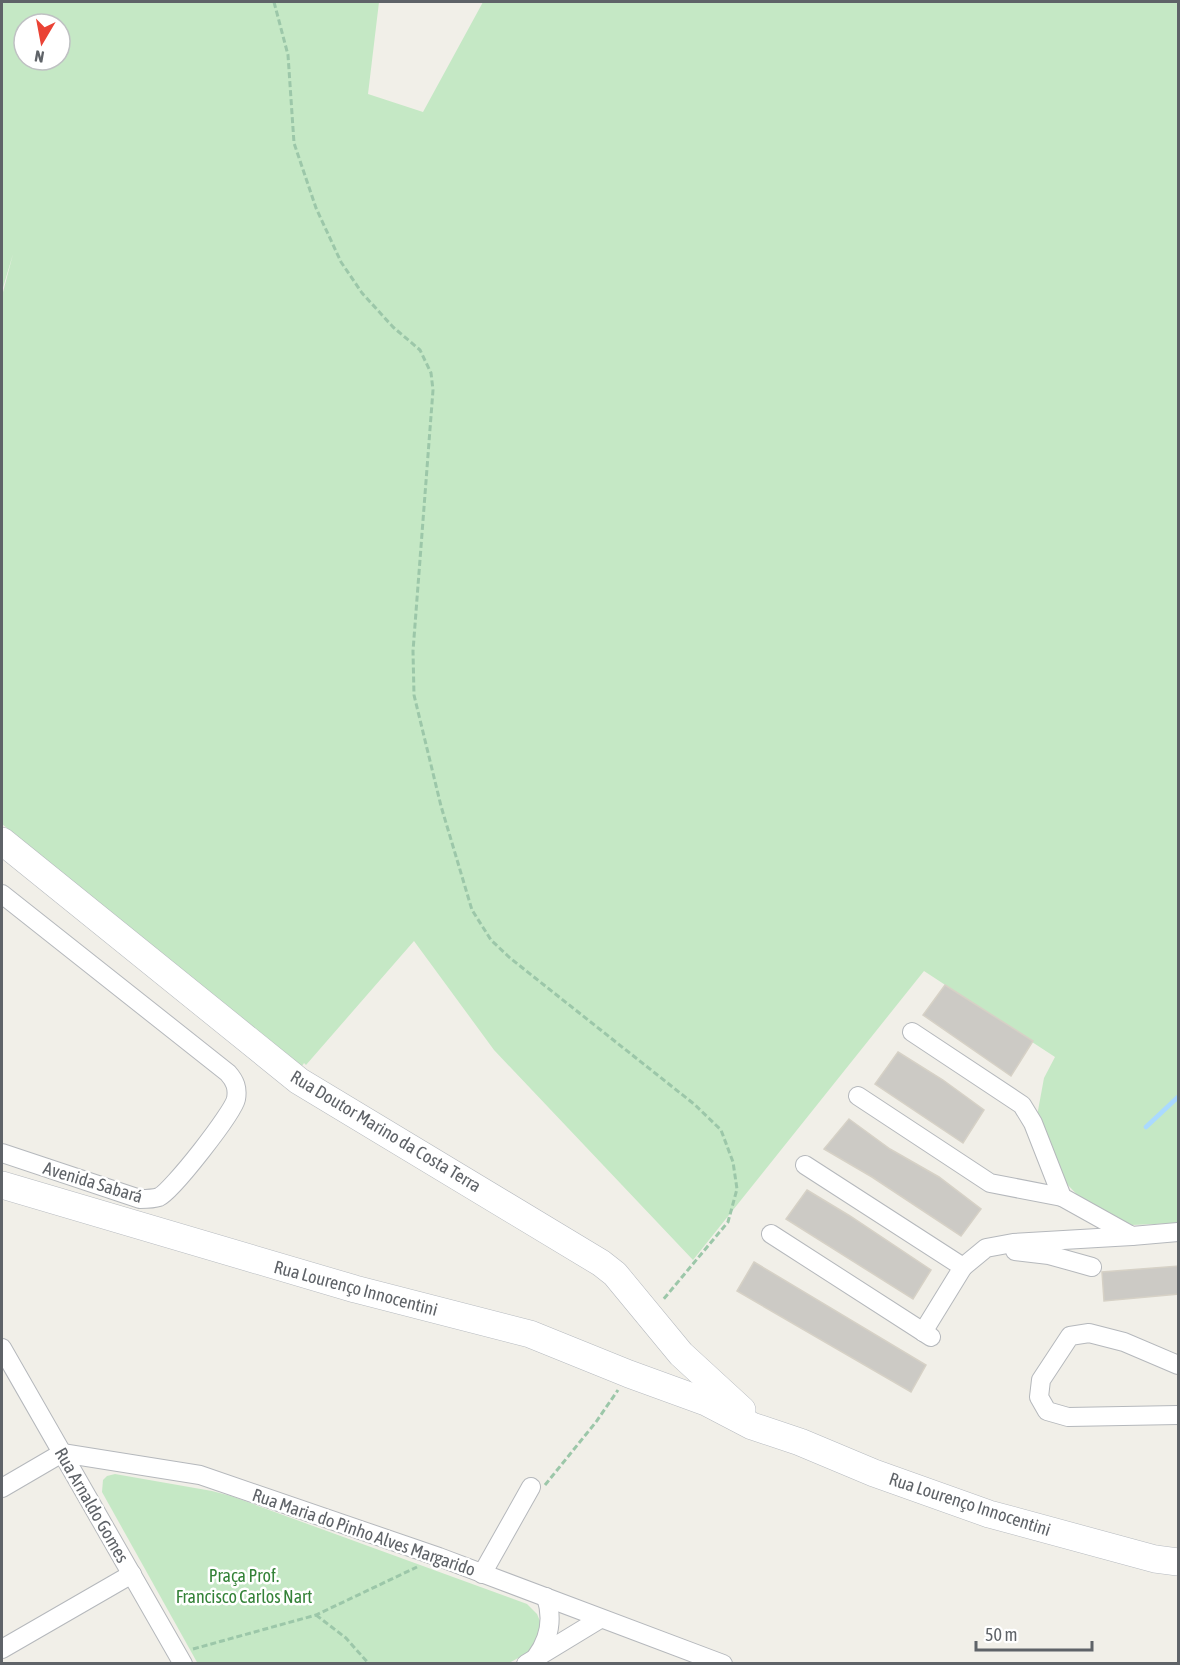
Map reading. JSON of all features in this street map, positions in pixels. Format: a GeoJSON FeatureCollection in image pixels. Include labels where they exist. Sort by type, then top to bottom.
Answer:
{"type":"FeatureCollection","features":[{"type":"Feature","properties":{"kind":"main road","name":"Rua Doutor Marino da Costa Terra"},"geometry":{"type":"LineString","coordinates":[[2,841],[299,1081],[588,1254],[615,1274],[681,1354],[743,1411]]}},
{"type":"Feature","properties":{"kind":"main road","name":"Rua Lourenço Innocentini"},"geometry":{"type":"LineString","coordinates":[[2,1187],[355,1289],[531,1334],[706,1402],[752,1426],[989,1514],[1155,1559],[1179,1562]]}},
{"type":"Feature","properties":{"kind":"main road","name":"Rua Doutor Marino da Costa Terra"},"geometry":{"type":"LineString","coordinates":[[681,1354],[690,1377],[706,1402]]}},
{"type":"Feature","properties":{"kind":"main road","name":"Rua Lourenço Innocentini"},"geometry":{"type":"LineString","coordinates":[[706,1402],[743,1411],[800,1442]]}},
{"type":"Feature","properties":{"kind":"street","name":"Avenida Sabará"},"geometry":{"type":"LineString","coordinates":[[2,894],[228,1073],[237,1089],[233,1108],[172,1187],[158,1197],[140,1199],[2,1153]]}},
{"type":"Feature","properties":{"kind":"street"},"geometry":{"type":"LineString","coordinates":[[912,1032],[1022,1105],[1032,1123],[1062,1197]]}},
{"type":"Feature","properties":{"kind":"street"},"geometry":{"type":"LineString","coordinates":[[858,1096],[990,1183],[1062,1197],[1132,1236]]}},
{"type":"Feature","properties":{"kind":"street"},"geometry":{"type":"LineString","coordinates":[[805,1165],[963,1267]]}},
{"type":"Feature","properties":{"kind":"street"},"geometry":{"type":"LineString","coordinates":[[771,1234],[927,1335],[963,1267],[986,1248],[1013,1243],[1179,1232]]}},
{"type":"Feature","properties":{"kind":"street"},"geometry":{"type":"LineString","coordinates":[[986,1248],[1050,1255],[1092,1267]]}},
{"type":"Feature","properties":{"kind":"street"},"geometry":{"type":"LineString","coordinates":[[1179,1365],[1125,1342],[1089,1333],[1070,1336],[1041,1380],[1040,1397],[1047,1411],[1068,1417],[1179,1415]]}},
{"type":"Feature","properties":{"kind":"street","name":"Rua Arnaldo Gomes"},"geometry":{"type":"LineString","coordinates":[[2,1348],[180,1658]]}},
{"type":"Feature","properties":{"kind":"street"},"geometry":{"type":"LineString","coordinates":[[2,1488],[62,1454]]}},
{"type":"Feature","properties":{"kind":"street","name":"Rua Maria do Pinho Alves Margarido"},"geometry":{"type":"LineString","coordinates":[[62,1454],[200,1475],[439,1557],[696,1657],[723,1664]]}},
{"type":"Feature","properties":{"kind":"street"},"geometry":{"type":"LineString","coordinates":[[482,1574],[531,1487]]}},
{"type":"Feature","properties":{"kind":"street"},"geometry":{"type":"LineString","coordinates":[[2,1649],[132,1574]]}},
{"type":"Feature","properties":{"kind":"street"},"geometry":{"type":"LineString","coordinates":[[531,1661],[549,1634],[550,1615],[546,1597]]}},
{"type":"Feature","properties":{"kind":"street"},"geometry":{"type":"LineString","coordinates":[[531,1661],[600,1618]]}},
{"type":"Feature","properties":{"kind":"path"},"geometry":{"type":"LineString","coordinates":[[274,2],[288,55],[294,143],[316,208],[341,262],[362,293],[393,327],[420,350],[431,373],[433,390],[413,651],[414,695],[441,806],[472,910],[491,940],[510,958],[701,1110],[721,1130],[733,1161],[736,1189],[728,1222],[650,1317]]}},
{"type":"Feature","properties":{"kind":"path"},"geometry":{"type":"LineString","coordinates":[[531,1487],[548,1484],[596,1422],[629,1374]]}},
{"type":"Feature","properties":{"kind":"path"},"geometry":{"type":"LineString","coordinates":[[180,1658],[316,1615],[439,1557]]}},
{"type":"Feature","properties":{"kind":"path"},"geometry":{"type":"LineString","coordinates":[[316,1615],[345,1638],[369,1664]]}},
{"type":"Feature","properties":{"kind":"green space"},"geometry":{"type":"Polygon","coordinates":[[[2,2],[379,2],[368,94],[423,112],[483,2],[1178,2],[1178,1223],[1132,1225],[1087,1205],[1065,1182],[1037,1116],[1044,1078],[1055,1057],[924,971],[693,1260],[494,1050],[414,941],[306,1065],[304,1063],[302,1066],[2,824],[2,296],[13,254],[2,291],[2,2]]]}},
{"type":"Feature","properties":{"kind":"green space","name":"Praça Prof. Francisco Carlos Nart"},"geometry":{"type":"Polygon","coordinates":[[[115,1474],[231,1496],[527,1604],[537,1614],[542,1626],[531,1651],[509,1663],[198,1664],[102,1492],[103,1480],[115,1474]]]}},
{"type":"Feature","properties":{"kind":"building"},"geometry":{"type":"Polygon","coordinates":[[[945,985],[1033,1041],[1011,1076],[923,1015],[945,985]]]}},
{"type":"Feature","properties":{"kind":"building"},"geometry":{"type":"Polygon","coordinates":[[[898,1052],[943,1080],[984,1110],[963,1143],[875,1084],[898,1052]]]}},
{"type":"Feature","properties":{"kind":"building"},"geometry":{"type":"Polygon","coordinates":[[[849,1119],[890,1149],[939,1177],[981,1209],[961,1236],[872,1177],[824,1149],[849,1119]]]}},
{"type":"Feature","properties":{"kind":"building"},"geometry":{"type":"Polygon","coordinates":[[[807,1190],[931,1270],[913,1299],[786,1219],[807,1190]]]}},
{"type":"Feature","properties":{"kind":"building"},"geometry":{"type":"Polygon","coordinates":[[[754,1262],[926,1365],[911,1392],[737,1291],[754,1262]]]}},
{"type":"Feature","properties":{"kind":"building"},"geometry":{"type":"Polygon","coordinates":[[[1179,1266],[1179,1294],[1104,1301],[1102,1272],[1179,1266]]]}},
{"type":"Feature","properties":{"kind":"waterway"},"geometry":{"type":"LineString","coordinates":[[1146,1127],[1178,1097]]}}]}
